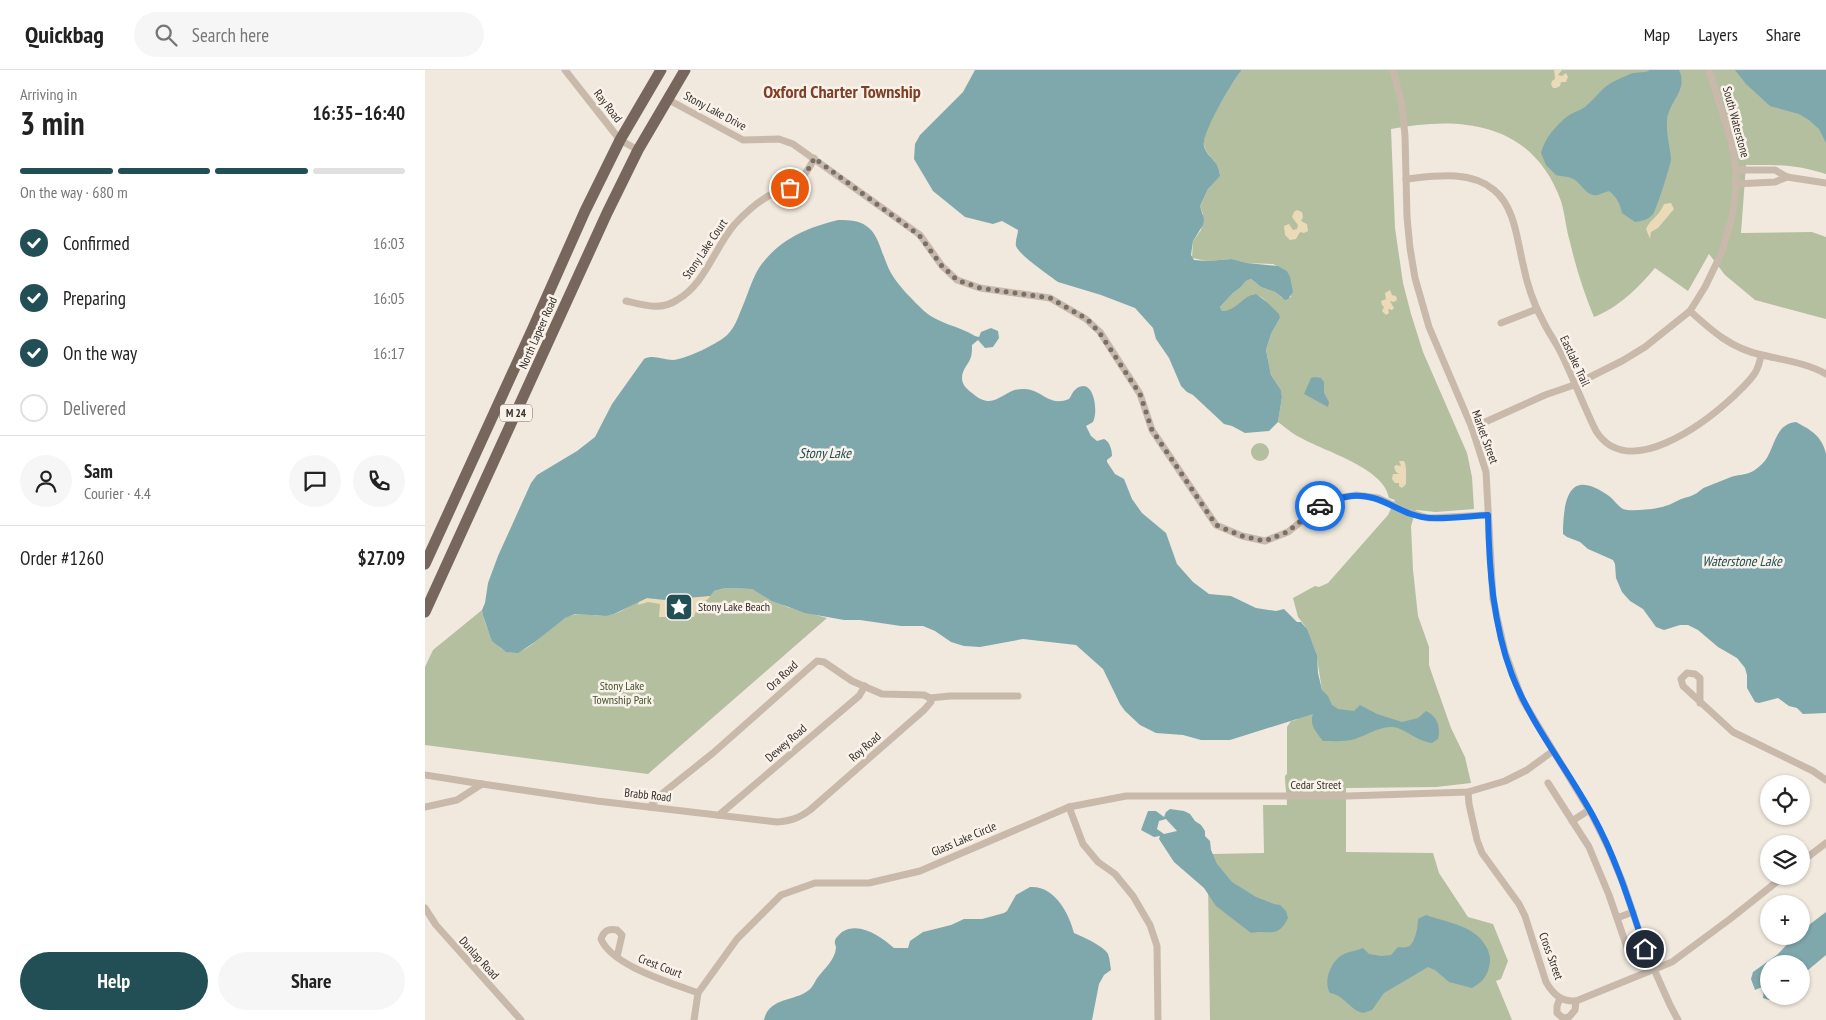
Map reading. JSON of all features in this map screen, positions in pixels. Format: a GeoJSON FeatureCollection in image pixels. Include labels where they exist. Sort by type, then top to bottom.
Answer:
{"type":"FeatureCollection","features":[{"type":"Feature","properties":{"kind":"main road","name":"North Lapeer Road"},"geometry":{"type":"LineString","coordinates":[[425,564],[585,211],[620,140],[661,70]]}},
{"type":"Feature","properties":{"kind":"main road","name":"North Lapeer Road"},"geometry":{"type":"LineString","coordinates":[[425,612],[607,213],[638,150],[685,70]]}},
{"type":"Feature","properties":{"kind":"main road"},"geometry":{"type":"LineString","coordinates":[[533,328],[535,336],[541,340],[550,339]]}},
{"type":"Feature","properties":{"kind":"street","name":"Ray Road"},"geometry":{"type":"LineString","coordinates":[[565,70],[620,140],[638,150]]}},
{"type":"Feature","properties":{"kind":"street","name":"Market Street"},"geometry":{"type":"LineString","coordinates":[[1393,70],[1402,105],[1410,248],[1419,294],[1429,327],[1472,428],[1486,472],[1493,599],[1505,652],[1523,699],[1589,810],[1608,847],[1653,968],[1678,1020]]}},
{"type":"Feature","properties":{"kind":"street","name":"South Waterstone"},"geometry":{"type":"LineString","coordinates":[[1472,428],[1545,395],[1574,385],[1645,347],[1690,311],[1705,287],[1722,252],[1731,217],[1737,170],[1727,125],[1709,70]]}},
{"type":"Feature","properties":{"kind":"street","name":"Stony Lake Drive"},"geometry":{"type":"LineString","coordinates":[[667,99],[743,140],[779,139],[793,144],[919,235],[942,266],[957,280],[980,288],[1050,298],[1087,319],[1099,332],[1140,394],[1152,430],[1216,525],[1242,536],[1265,541],[1287,532],[1328,500],[1356,495],[1378,498],[1405,511],[1429,518],[1488,515]]}},
{"type":"Feature","properties":{"kind":"street","name":"Stony Lake Court"},"geometry":{"type":"LineString","coordinates":[[626,301],[650,307],[663,306],[677,301],[691,290],[699,280],[734,225],[756,204],[776,192],[790,188],[811,166],[814,158]]}},
{"type":"Feature","properties":{"kind":"street"},"geometry":{"type":"LineString","coordinates":[[1737,170],[1775,170],[1787,177],[1826,183]]}},
{"type":"Feature","properties":{"kind":"street","name":"Eastlake Trail"},"geometry":{"type":"LineString","coordinates":[[1406,179],[1433,176],[1468,177],[1482,182],[1495,191],[1513,220],[1527,283],[1537,309],[1561,352],[1596,431],[1601,439],[1612,447],[1619,449],[1648,449],[1682,435],[1712,415],[1749,381],[1759,365],[1761,355]]}},
{"type":"Feature","properties":{"kind":"street"},"geometry":{"type":"LineString","coordinates":[[1735,184],[1775,182],[1787,177]]}},
{"type":"Feature","properties":{"kind":"street"},"geometry":{"type":"LineString","coordinates":[[1501,323],[1537,309]]}},
{"type":"Feature","properties":{"kind":"street"},"geometry":{"type":"LineString","coordinates":[[1690,311],[1725,341],[1761,355],[1810,366],[1826,374]]}},
{"type":"Feature","properties":{"kind":"street","name":"Ora Road"},"geometry":{"type":"LineString","coordinates":[[650,807],[658,797],[713,754],[817,661],[824,662],[852,680],[882,694],[924,695],[930,698],[950,696],[1018,696]]}},
{"type":"Feature","properties":{"kind":"street","name":"Dewey Road"},"geometry":{"type":"LineString","coordinates":[[719,815],[859,696],[865,686]]}},
{"type":"Feature","properties":{"kind":"street","name":"Roy Road"},"geometry":{"type":"LineString","coordinates":[[810,810],[924,710],[931,702],[930,698]]}},
{"type":"Feature","properties":{"kind":"street"},"geometry":{"type":"LineString","coordinates":[[1700,702],[1733,732],[1813,771],[1826,780]]}},
{"type":"Feature","properties":{"kind":"street","name":"Cedar Street"},"geometry":{"type":"LineString","coordinates":[[1069,807],[1126,796],[1348,796],[1468,792],[1505,781],[1527,770],[1553,751]]}},
{"type":"Feature","properties":{"kind":"street","name":"Brabb Road"},"geometry":{"type":"LineString","coordinates":[[425,775],[650,807],[777,822],[795,819],[810,810]]}},
{"type":"Feature","properties":{"kind":"street"},"geometry":{"type":"LineString","coordinates":[[1548,783],[1589,847],[1601,872],[1631,959]]}},
{"type":"Feature","properties":{"kind":"street"},"geometry":{"type":"LineString","coordinates":[[425,807],[457,800],[482,784]]}},
{"type":"Feature","properties":{"kind":"street","name":"Cross Street"},"geometry":{"type":"LineString","coordinates":[[1468,792],[1472,824],[1482,853],[1519,904],[1525,916],[1546,982],[1560,998],[1576,1001]]}},
{"type":"Feature","properties":{"kind":"street"},"geometry":{"type":"LineString","coordinates":[[1069,807],[1083,844],[1099,862],[1115,874],[1133,896],[1150,925],[1157,946],[1158,1020]]}},
{"type":"Feature","properties":{"kind":"street","name":"Glass Lake Circle"},"geometry":{"type":"LineString","coordinates":[[697,993],[737,939],[781,895],[815,883],[869,883],[919,871],[1069,807]]}},
{"type":"Feature","properties":{"kind":"street"},"geometry":{"type":"LineString","coordinates":[[1572,821],[1589,810]]}},
{"type":"Feature","properties":{"kind":"street"},"geometry":{"type":"LineString","coordinates":[[1810,855],[1826,843]]}},
{"type":"Feature","properties":{"kind":"street"},"geometry":{"type":"LineString","coordinates":[[1560,998],[1557,1013],[1563,1018],[1569,1017],[1575,1010],[1576,1001],[1671,962],[1688,951],[1772,885]]}},
{"type":"Feature","properties":{"kind":"street","name":"Dunlap Road"},"geometry":{"type":"LineString","coordinates":[[425,908],[441,932],[521,1020]]}},
{"type":"Feature","properties":{"kind":"street"},"geometry":{"type":"LineString","coordinates":[[1617,918],[1633,912]]}},
{"type":"Feature","properties":{"kind":"street","name":"Crest Court"},"geometry":{"type":"LineString","coordinates":[[617,957],[629,966],[697,993]]}},
{"type":"Feature","properties":{"kind":"street"},"geometry":{"type":"LineString","coordinates":[[694,1020],[697,993]]}},
{"type":"Feature","properties":{"kind":"green space"},"geometry":{"type":"Polygon","coordinates":[[[1242,70],[1826,70],[1826,174],[1796,167],[1746,165],[1741,233],[1812,232],[1826,237],[1826,319],[1755,300],[1725,275],[1709,254],[1688,291],[1655,268],[1627,296],[1611,308],[1594,317],[1575,261],[1561,201],[1549,175],[1533,155],[1514,140],[1493,130],[1469,125],[1444,123],[1391,129],[1395,228],[1403,283],[1423,352],[1467,453],[1472,477],[1474,509],[1436,512],[1416,510],[1411,526],[1418,616],[1429,647],[1429,665],[1451,728],[1465,757],[1471,783],[1436,787],[1346,788],[1346,852],[1433,853],[1439,873],[1468,917],[1493,924],[1508,961],[1501,979],[1496,981],[1512,1020],[1210,1020],[1208,881],[1212,854],[1264,853],[1263,805],[1287,805],[1285,776],[1287,774],[1287,727],[1291,721],[1296,720],[1322,690],[1316,652],[1305,626],[1298,617],[1293,598],[1315,586],[1319,587],[1328,583],[1388,515],[1395,500],[1389,498],[1385,488],[1377,478],[1366,470],[1300,437],[1278,422],[1282,397],[1281,390],[1271,375],[1266,350],[1271,334],[1280,318],[1268,303],[1261,297],[1253,294],[1232,310],[1222,311],[1220,307],[1246,281],[1251,279],[1261,287],[1275,292],[1282,298],[1291,297],[1287,271],[1273,264],[1247,263],[1232,259],[1207,261],[1192,258],[1193,241],[1201,230],[1203,214],[1200,206],[1208,189],[1220,175],[1218,167],[1204,145],[1204,139],[1219,107],[1242,70]]]}},
{"type":"Feature","properties":{"kind":"green space"},"geometry":{"type":"Polygon","coordinates":[[[1260,443],[1266,446],[1269,452],[1266,458],[1260,461],[1254,458],[1251,452],[1254,446],[1260,443]]]}},
{"type":"Feature","properties":{"kind":"green space","name":"Stony Lake Township Park"},"geometry":{"type":"Polygon","coordinates":[[[726,588],[752,589],[787,607],[827,618],[648,774],[425,745],[425,667],[433,650],[482,610],[487,628],[499,646],[509,652],[518,652],[533,644],[554,625],[569,616],[580,614],[608,615],[618,613],[648,598],[674,599],[697,596],[726,588]]]}},
{"type":"Feature","properties":{"kind":"sand"},"geometry":{"type":"Polygon","coordinates":[[[1554,70],[1562,70],[1558,75],[1562,76],[1566,73],[1568,77],[1566,82],[1561,82],[1560,86],[1556,88],[1553,88],[1551,84],[1555,79],[1554,70]]]}},
{"type":"Feature","properties":{"kind":"sand"},"geometry":{"type":"Polygon","coordinates":[[[1671,203],[1674,209],[1658,228],[1651,232],[1650,239],[1646,229],[1648,225],[1660,212],[1664,204],[1671,203]]]}},
{"type":"Feature","properties":{"kind":"sand"},"geometry":{"type":"Polygon","coordinates":[[[1297,210],[1302,212],[1303,217],[1301,221],[1307,224],[1308,231],[1300,232],[1296,239],[1290,240],[1285,235],[1284,226],[1289,224],[1293,230],[1297,229],[1298,225],[1292,217],[1297,210]]]}},
{"type":"Feature","properties":{"kind":"sand"},"geometry":{"type":"Polygon","coordinates":[[[1390,290],[1397,300],[1394,302],[1390,301],[1394,308],[1392,310],[1388,309],[1389,313],[1386,315],[1382,311],[1384,307],[1381,301],[1386,299],[1385,293],[1390,290]]]}},
{"type":"Feature","properties":{"kind":"sand"},"geometry":{"type":"Polygon","coordinates":[[[1399,461],[1404,461],[1406,468],[1406,484],[1402,488],[1399,486],[1399,483],[1395,483],[1392,479],[1393,474],[1399,474],[1394,467],[1396,465],[1401,466],[1399,461]]]}},
{"type":"Feature","properties":{"kind":"sand","name":"Stony Lake Beach"},"geometry":{"type":"Polygon","coordinates":[[[710,596],[697,608],[694,617],[659,617],[660,604],[648,602],[638,605],[639,601],[647,598],[665,600],[710,596]]]}},
{"type":"Feature","properties":{"kind":"water"},"geometry":{"type":"Polygon","coordinates":[[[975,70],[1242,70],[1219,107],[1204,140],[1204,146],[1216,163],[1220,176],[1208,189],[1200,206],[1204,219],[1203,225],[1193,241],[1191,255],[1194,260],[1232,259],[1247,263],[1278,266],[1287,271],[1290,277],[1293,292],[1288,299],[1285,300],[1275,292],[1261,287],[1251,279],[1246,281],[1220,307],[1222,311],[1227,310],[1236,306],[1247,297],[1256,294],[1279,314],[1280,318],[1271,334],[1266,350],[1271,375],[1281,390],[1282,397],[1278,422],[1269,431],[1245,433],[1224,424],[1193,395],[1187,392],[1181,386],[1169,358],[1156,339],[1153,328],[1135,308],[1058,282],[1028,260],[1018,250],[1016,244],[1018,230],[1002,221],[993,224],[965,217],[933,191],[914,159],[915,144],[920,135],[963,92],[975,70]]]}},
{"type":"Feature","properties":{"kind":"water"},"geometry":{"type":"Polygon","coordinates":[[[1650,70],[1679,70],[1681,84],[1668,114],[1667,130],[1671,159],[1660,197],[1651,216],[1645,220],[1635,222],[1622,213],[1618,201],[1609,191],[1594,195],[1573,179],[1556,175],[1546,165],[1541,153],[1548,137],[1559,124],[1570,115],[1585,107],[1604,88],[1631,74],[1650,70]]]}},
{"type":"Feature","properties":{"kind":"water"},"geometry":{"type":"Polygon","coordinates":[[[1735,70],[1826,70],[1826,143],[1819,129],[1809,120],[1799,114],[1770,106],[1746,84],[1735,70]]]}},
{"type":"Feature","properties":{"kind":"water","name":"Stony Lake"},"geometry":{"type":"Polygon","coordinates":[[[838,220],[852,221],[870,229],[879,243],[894,278],[924,311],[943,322],[975,336],[979,337],[981,332],[991,328],[998,331],[999,338],[993,347],[985,348],[978,340],[972,345],[971,357],[962,375],[965,387],[980,399],[993,400],[1017,389],[1025,389],[1037,392],[1051,400],[1062,401],[1069,399],[1075,390],[1082,386],[1087,387],[1095,403],[1095,417],[1093,422],[1086,426],[1091,436],[1097,441],[1104,439],[1109,444],[1112,456],[1107,462],[1115,474],[1124,479],[1132,499],[1142,513],[1166,533],[1177,564],[1193,582],[1209,594],[1231,596],[1256,608],[1276,611],[1284,609],[1297,622],[1301,622],[1307,629],[1317,655],[1318,673],[1322,690],[1328,696],[1332,705],[1338,709],[1354,711],[1360,705],[1377,714],[1402,722],[1418,718],[1426,711],[1437,722],[1439,730],[1438,739],[1432,743],[1426,742],[1401,729],[1387,727],[1351,740],[1323,741],[1313,725],[1313,714],[1230,740],[1201,740],[1183,735],[1156,733],[1140,725],[1125,711],[1103,669],[1076,645],[1023,639],[980,647],[964,646],[951,642],[935,631],[923,626],[901,626],[860,620],[844,620],[805,613],[772,601],[752,589],[726,588],[714,591],[710,596],[665,600],[647,598],[606,616],[575,614],[565,618],[518,653],[506,652],[492,641],[482,610],[488,583],[531,483],[537,475],[577,451],[595,437],[612,404],[644,359],[651,357],[669,360],[678,359],[699,352],[722,339],[733,328],[756,274],[769,256],[796,235],[816,226],[838,220]]]}},
{"type":"Feature","properties":{"kind":"water"},"geometry":{"type":"Polygon","coordinates":[[[1311,378],[1321,378],[1324,382],[1324,393],[1329,402],[1328,407],[1304,394],[1311,378]]]}},
{"type":"Feature","properties":{"kind":"water","name":"Waterstone Lake"},"geometry":{"type":"Polygon","coordinates":[[[1796,422],[1819,438],[1826,454],[1826,713],[1803,714],[1797,708],[1789,706],[1778,698],[1759,703],[1755,702],[1747,688],[1745,668],[1737,658],[1688,625],[1680,625],[1664,630],[1656,627],[1643,609],[1630,601],[1622,592],[1616,578],[1613,560],[1588,549],[1580,542],[1563,534],[1565,506],[1572,490],[1578,486],[1586,485],[1596,488],[1627,510],[1650,509],[1669,505],[1697,493],[1705,487],[1754,471],[1766,459],[1783,428],[1788,424],[1796,422]]]}},
{"type":"Feature","properties":{"kind":"water"},"geometry":{"type":"Polygon","coordinates":[[[1170,809],[1190,814],[1205,831],[1205,836],[1210,841],[1211,850],[1217,864],[1232,882],[1256,897],[1280,905],[1286,911],[1288,918],[1284,925],[1272,932],[1251,933],[1216,906],[1204,888],[1174,862],[1159,839],[1160,836],[1154,837],[1141,830],[1148,811],[1156,811],[1164,817],[1170,809]],[[1166,819],[1159,821],[1157,829],[1164,834],[1177,831],[1166,819]]]}},
{"type":"Feature","properties":{"kind":"water"},"geometry":{"type":"Polygon","coordinates":[[[1030,887],[1039,888],[1053,895],[1064,909],[1074,933],[1098,945],[1108,954],[1111,970],[1104,975],[1099,984],[1092,1020],[764,1020],[771,1007],[803,994],[810,989],[834,956],[835,940],[842,932],[856,928],[863,929],[877,935],[894,948],[908,948],[910,941],[923,932],[951,925],[964,919],[982,919],[1004,913],[1016,895],[1030,887]]]}},
{"type":"Feature","properties":{"kind":"water"},"geometry":{"type":"Polygon","coordinates":[[[1826,912],[1826,955],[1810,968],[1810,955],[1777,955],[1786,945],[1810,945],[1810,924],[1826,912]]]}},
{"type":"Feature","properties":{"kind":"water"},"geometry":{"type":"Polygon","coordinates":[[[1426,915],[1460,926],[1482,940],[1487,948],[1490,962],[1487,974],[1478,984],[1472,988],[1449,982],[1435,970],[1428,967],[1384,993],[1372,1010],[1363,1013],[1354,1009],[1335,994],[1330,993],[1327,983],[1329,971],[1339,957],[1363,948],[1369,954],[1391,955],[1398,947],[1410,946],[1417,931],[1418,919],[1426,915]]]}},
{"type":"Feature","properties":{"kind":"water"},"geometry":{"type":"Polygon","coordinates":[[[1760,967],[1760,988],[1755,990],[1751,979],[1753,972],[1760,967]]]}},
{"type":"Feature","properties":{"kind":"way so far"},"geometry":{"type":"LineString","coordinates":[[790,188],[811,166],[814,158],[919,235],[942,266],[957,280],[980,288],[1050,298],[1087,319],[1099,332],[1140,394],[1152,430],[1216,525],[1242,536],[1265,541],[1287,532],[1320,506]]}},
{"type":"Feature","properties":{"kind":"place","name":"Stony Lake Beach"},"geometry":{"type":"Point","coordinates":[679,607]}},
{"type":"Feature","properties":{"kind":"district","name":"Oxford Charter Township"},"geometry":{"type":"Point","coordinates":[842,92]}},
{"type":"Feature","properties":{"kind":"route"},"geometry":{"type":"LineString","coordinates":[[1320,506],[1328,500],[1356,495],[1378,498],[1405,511],[1429,518],[1488,515],[1493,599],[1512,674],[1537,725],[1592,815],[1608,847],[1623,883],[1645,949]]}}]}
